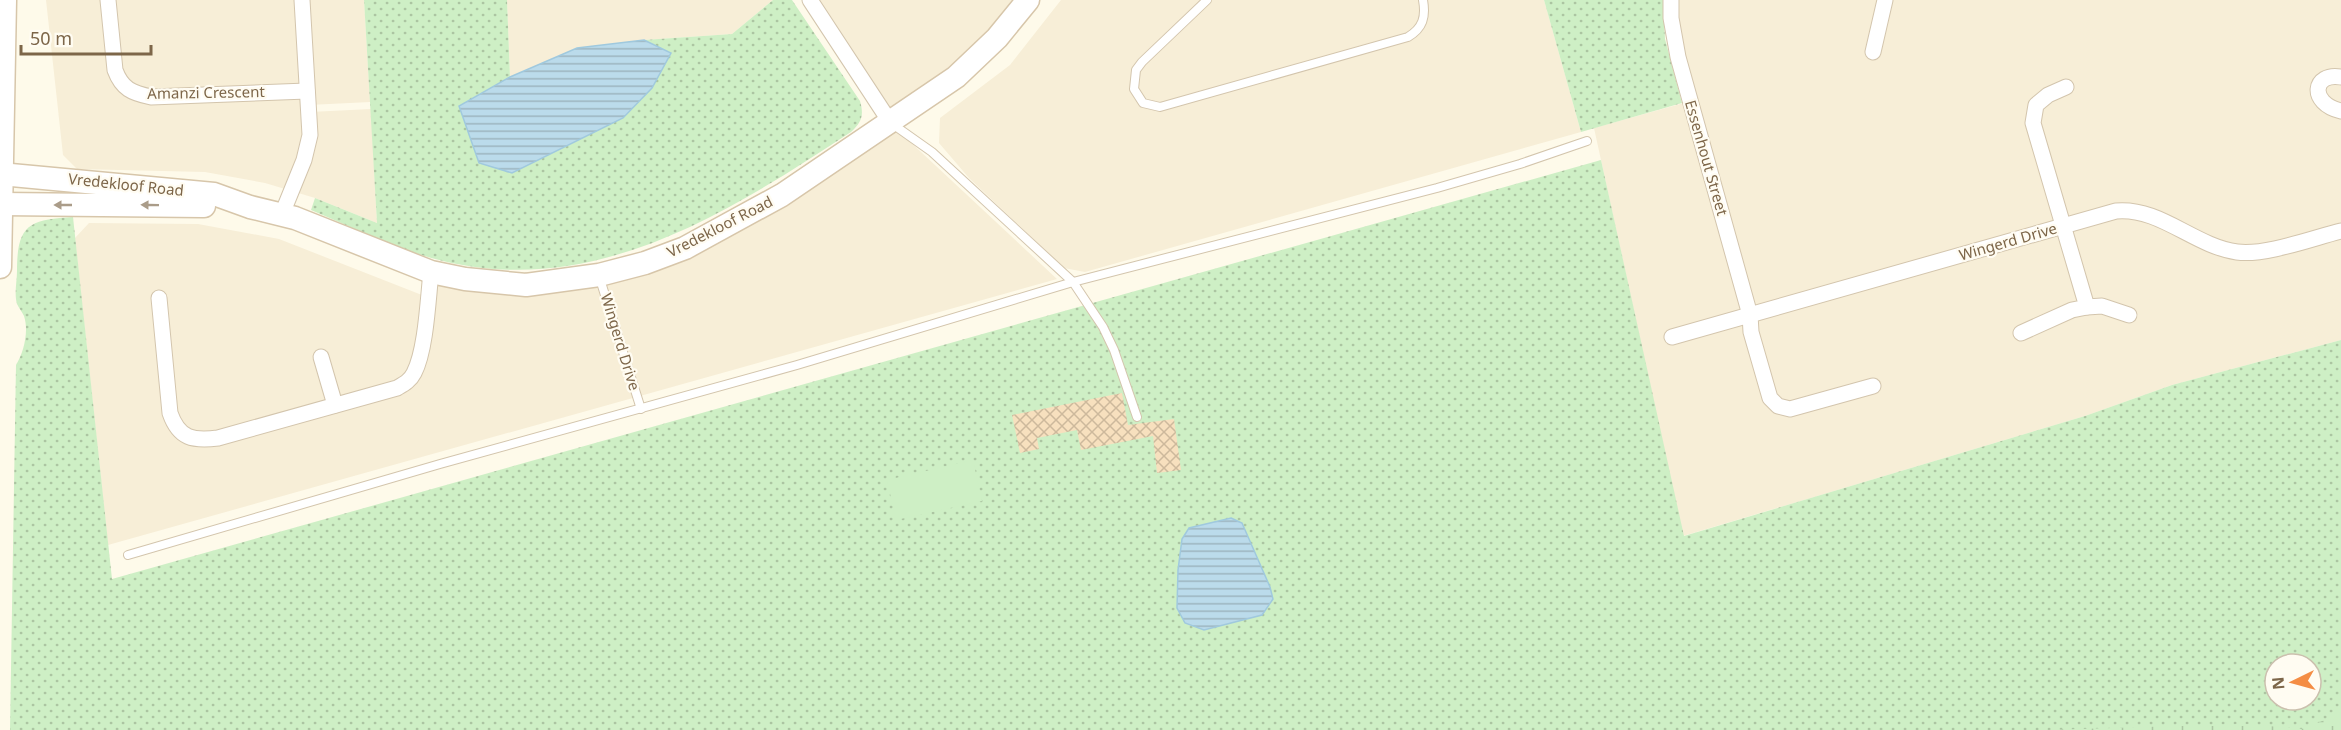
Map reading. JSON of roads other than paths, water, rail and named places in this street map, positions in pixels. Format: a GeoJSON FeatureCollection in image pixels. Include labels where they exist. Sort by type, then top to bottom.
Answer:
{"type":"FeatureCollection","features":[{"type":"Feature","properties":{"kind":"street"},"geometry":{"type":"LineString","coordinates":[[0,267],[4,0]]}},
{"type":"Feature","properties":{"kind":"street","name":"Amanzi Crescent"},"geometry":{"type":"LineString","coordinates":[[108,0],[119,81],[125,88],[135,93],[151,97],[307,91]]}},
{"type":"Feature","properties":{"kind":"street"},"geometry":{"type":"LineString","coordinates":[[282,214],[308,148],[310,135],[302,0]]}},
{"type":"Feature","properties":{"kind":"street"},"geometry":{"type":"LineString","coordinates":[[810,0],[890,122]]}},
{"type":"Feature","properties":{"kind":"street","name":"Vredekloof Road"},"geometry":{"type":"LineString","coordinates":[[1,174],[214,194],[250,207],[282,214],[431,272],[465,279],[519,285],[542,284],[599,275],[645,263],[702,240],[782,195],[976,60],[1028,0]]}},
{"type":"Feature","properties":{"kind":"street","name":"Essenhout Street"},"geometry":{"type":"LineString","coordinates":[[1671,0],[1672,28],[1678,57],[1750,315],[1751,332],[1768,393],[1778,406],[1784,409],[1796,409],[1873,386]]}},
{"type":"Feature","properties":{"kind":"street"},"geometry":{"type":"LineString","coordinates":[[1873,52],[1885,0]]}},
{"type":"Feature","properties":{"kind":"street"},"geometry":{"type":"LineString","coordinates":[[2341,77],[2332,75],[2324,79],[2319,87],[2318,95],[2322,103],[2329,108],[2341,111]]}},
{"type":"Feature","properties":{"kind":"street"},"geometry":{"type":"LineString","coordinates":[[2066,87],[2048,95],[2036,105],[2033,123],[2087,307]]}},
{"type":"Feature","properties":{"kind":"street","name":"Vredekloof Road"},"geometry":{"type":"LineString","coordinates":[[1,204],[250,207]]}},
{"type":"Feature","properties":{"kind":"street","name":"Wingerd Drive"},"geometry":{"type":"LineString","coordinates":[[1672,338],[2116,211],[2133,210],[2151,216],[2209,244],[2237,253],[2269,250],[2341,231]]}},
{"type":"Feature","properties":{"kind":"street"},"geometry":{"type":"LineString","coordinates":[[159,298],[170,414],[173,423],[181,433],[192,439],[218,438],[397,388],[406,383],[414,375],[420,360],[431,272]]}},
{"type":"Feature","properties":{"kind":"street"},"geometry":{"type":"LineString","coordinates":[[2020,333],[2073,310],[2087,307],[2103,306],[2129,315]]}},
{"type":"Feature","properties":{"kind":"street"},"geometry":{"type":"LineString","coordinates":[[321,357],[335,405]]}},
{"type":"Feature","properties":{"kind":"lane"},"geometry":{"type":"LineString","coordinates":[[1207,0],[1136,70],[1134,89],[1143,103],[1160,107],[1408,37],[1422,26],[1425,16],[1423,0]]}},
{"type":"Feature","properties":{"kind":"lane"},"geometry":{"type":"LineString","coordinates":[[890,122],[932,152],[1073,282],[1103,327],[1114,350],[1137,417]]}},
{"type":"Feature","properties":{"kind":"lane"},"geometry":{"type":"LineString","coordinates":[[128,555],[440,464],[797,365],[1073,282],[1437,188],[1520,164],[1587,141]]}},
{"type":"Feature","properties":{"kind":"lane","name":"Wingerd Drive"},"geometry":{"type":"LineString","coordinates":[[599,275],[640,410]]}},
{"type":"Feature","properties":{"kind":"water"},"geometry":{"type":"Polygon","coordinates":[[[644,40],[671,53],[652,88],[623,118],[512,173],[479,163],[459,106],[510,77],[577,48],[644,40]]]}},
{"type":"Feature","properties":{"kind":"water"},"geometry":{"type":"Polygon","coordinates":[[[1231,518],[1242,523],[1273,599],[1262,615],[1204,630],[1185,623],[1177,608],[1182,539],[1189,528],[1231,518]]]}}]}
